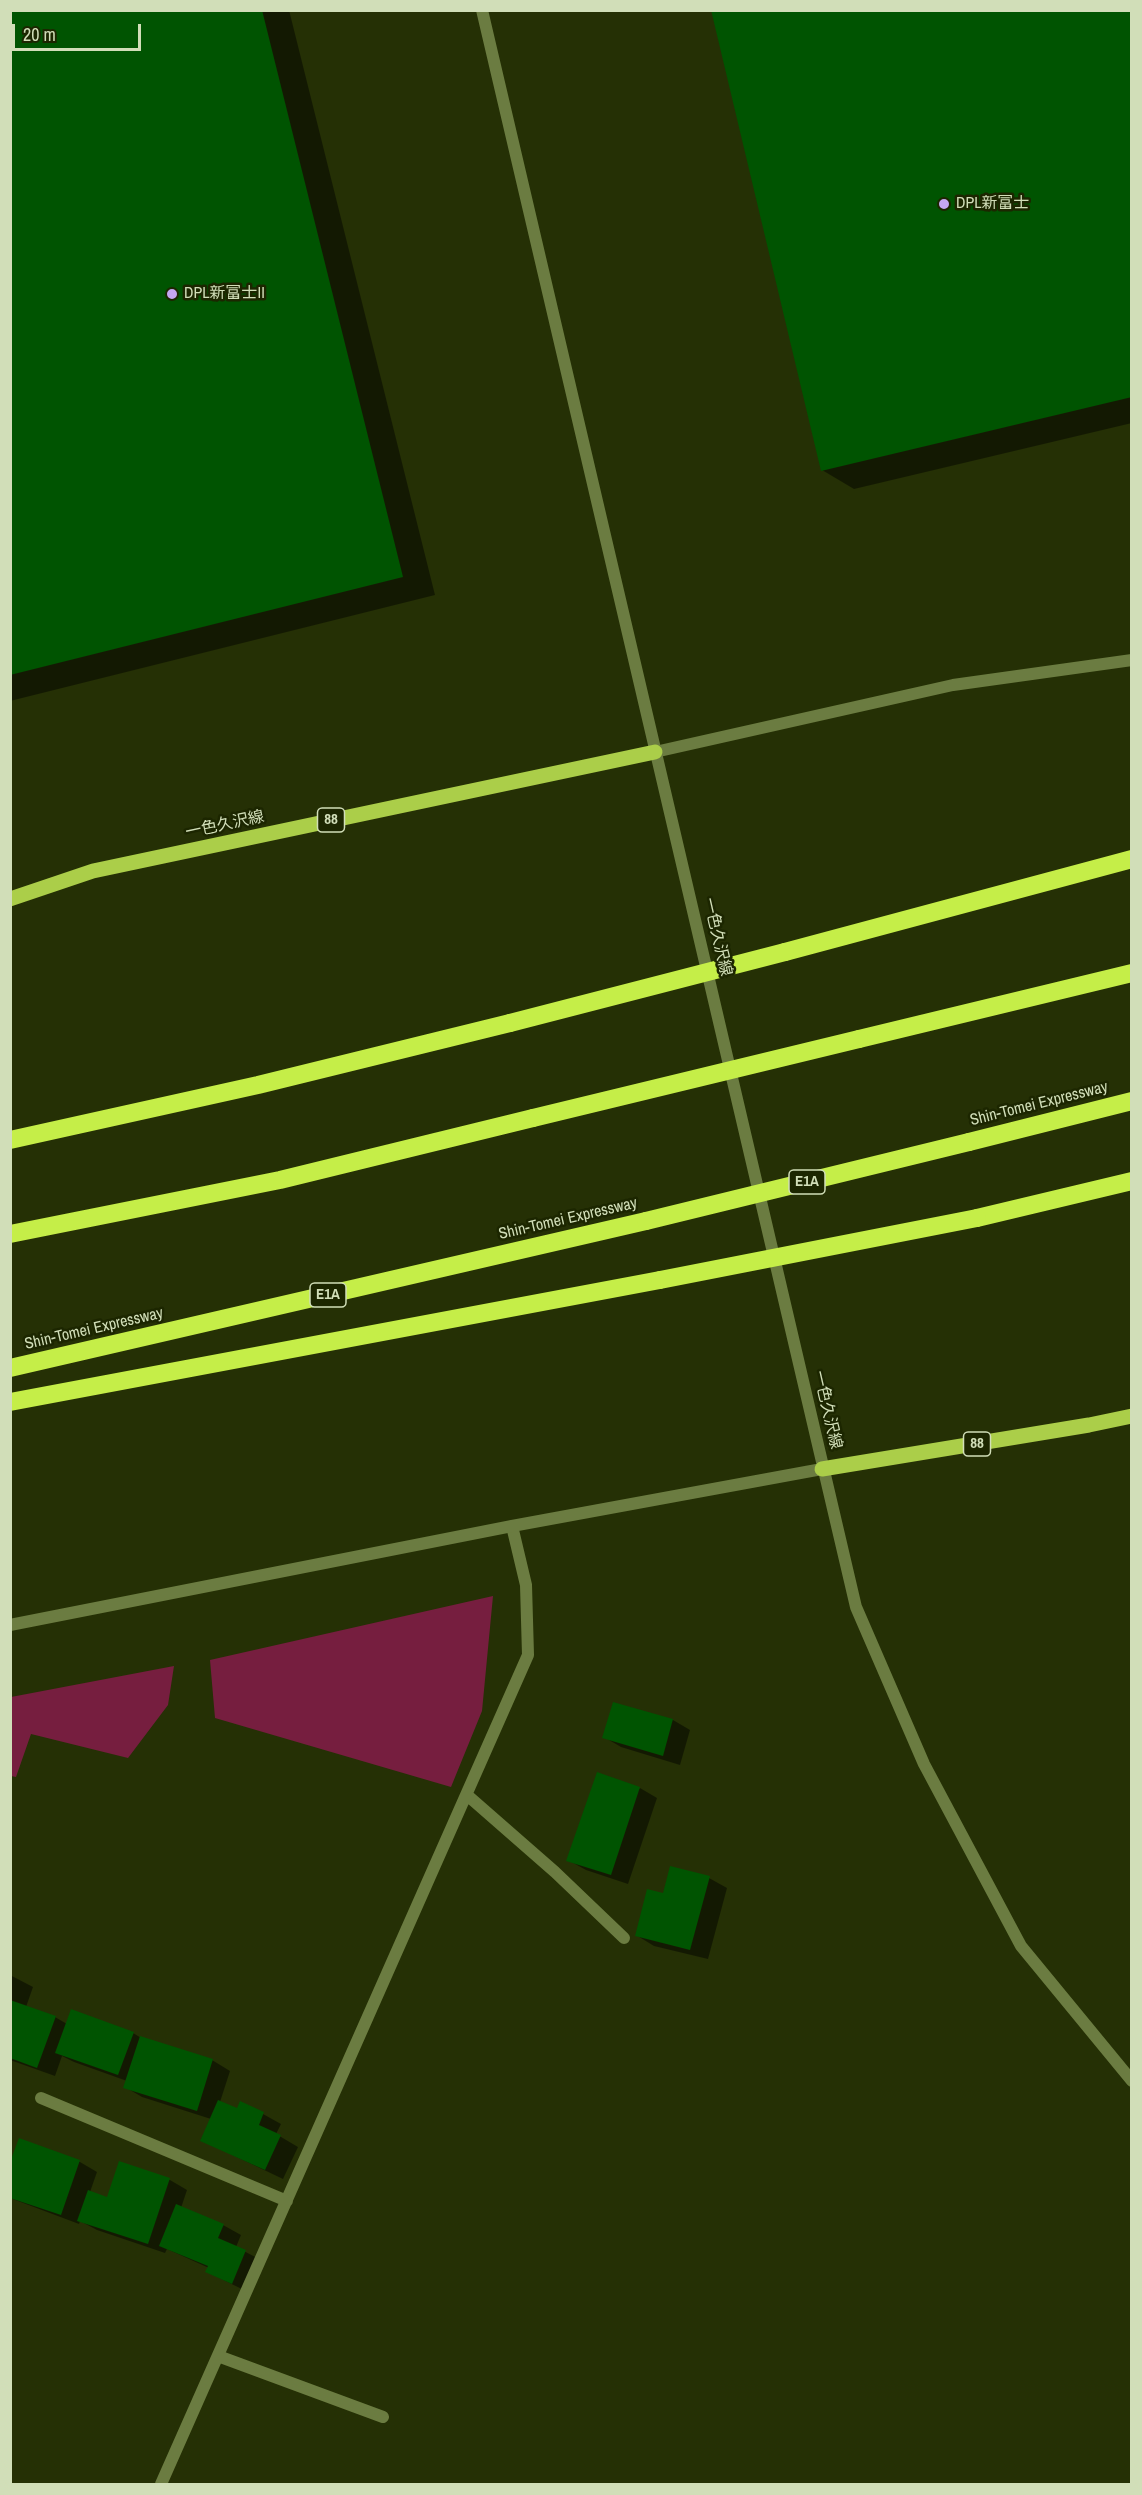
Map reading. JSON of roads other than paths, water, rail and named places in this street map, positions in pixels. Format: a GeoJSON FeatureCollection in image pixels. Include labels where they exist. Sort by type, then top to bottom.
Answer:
{"type":"FeatureCollection","features":[{"type":"Feature","properties":{"kind":"highway"},"geometry":{"type":"LineString","coordinates":[[10,1140],[269,1082],[510,1023],[1131,859]]}},
{"type":"Feature","properties":{"kind":"highway"},"geometry":{"type":"LineString","coordinates":[[10,1234],[280,1180],[1131,973]]}},
{"type":"Feature","properties":{"kind":"highway","name":"Shin-Tomei Expressway"},"geometry":{"type":"LineString","coordinates":[[10,1368],[646,1221],[1131,1101]]}},
{"type":"Feature","properties":{"kind":"highway"},"geometry":{"type":"LineString","coordinates":[[10,1402],[977,1218],[1131,1181]]}},
{"type":"Feature","properties":{"kind":"main road","name":"一色久沢線"},"geometry":{"type":"LineString","coordinates":[[10,899],[93,871],[655,752]]}},
{"type":"Feature","properties":{"kind":"main road","name":"一色久沢線"},"geometry":{"type":"LineString","coordinates":[[822,1469],[1131,1416]]}},
{"type":"Feature","properties":{"kind":"street"},"geometry":{"type":"LineString","coordinates":[[482,10],[655,752],[953,685],[1131,660]]}},
{"type":"Feature","properties":{"kind":"street","name":"一色久沢線"},"geometry":{"type":"LineString","coordinates":[[655,752],[822,1469]]}},
{"type":"Feature","properties":{"kind":"street"},"geometry":{"type":"LineString","coordinates":[[10,1625],[512,1526],[822,1469],[856,1607],[924,1764],[1021,1946],[1131,2081]]}},
{"type":"Feature","properties":{"kind":"street"},"geometry":{"type":"LineString","coordinates":[[161,2484],[528,1655],[526,1585],[512,1526]]}},
{"type":"Feature","properties":{"kind":"street"},"geometry":{"type":"LineString","coordinates":[[467,1795],[555,1872],[624,1938]]}},
{"type":"Feature","properties":{"kind":"street"},"geometry":{"type":"LineString","coordinates":[[41,2098],[287,2201]]}},
{"type":"Feature","properties":{"kind":"street"},"geometry":{"type":"LineString","coordinates":[[218,2356],[383,2416]]}},
{"type":"Feature","properties":{"kind":"place","name":"DPL新富士"},"geometry":{"type":"Point","coordinates":[944,204]}},
{"type":"Feature","properties":{"kind":"place","name":"DPL新富士II"},"geometry":{"type":"Point","coordinates":[172,294]}}]}
